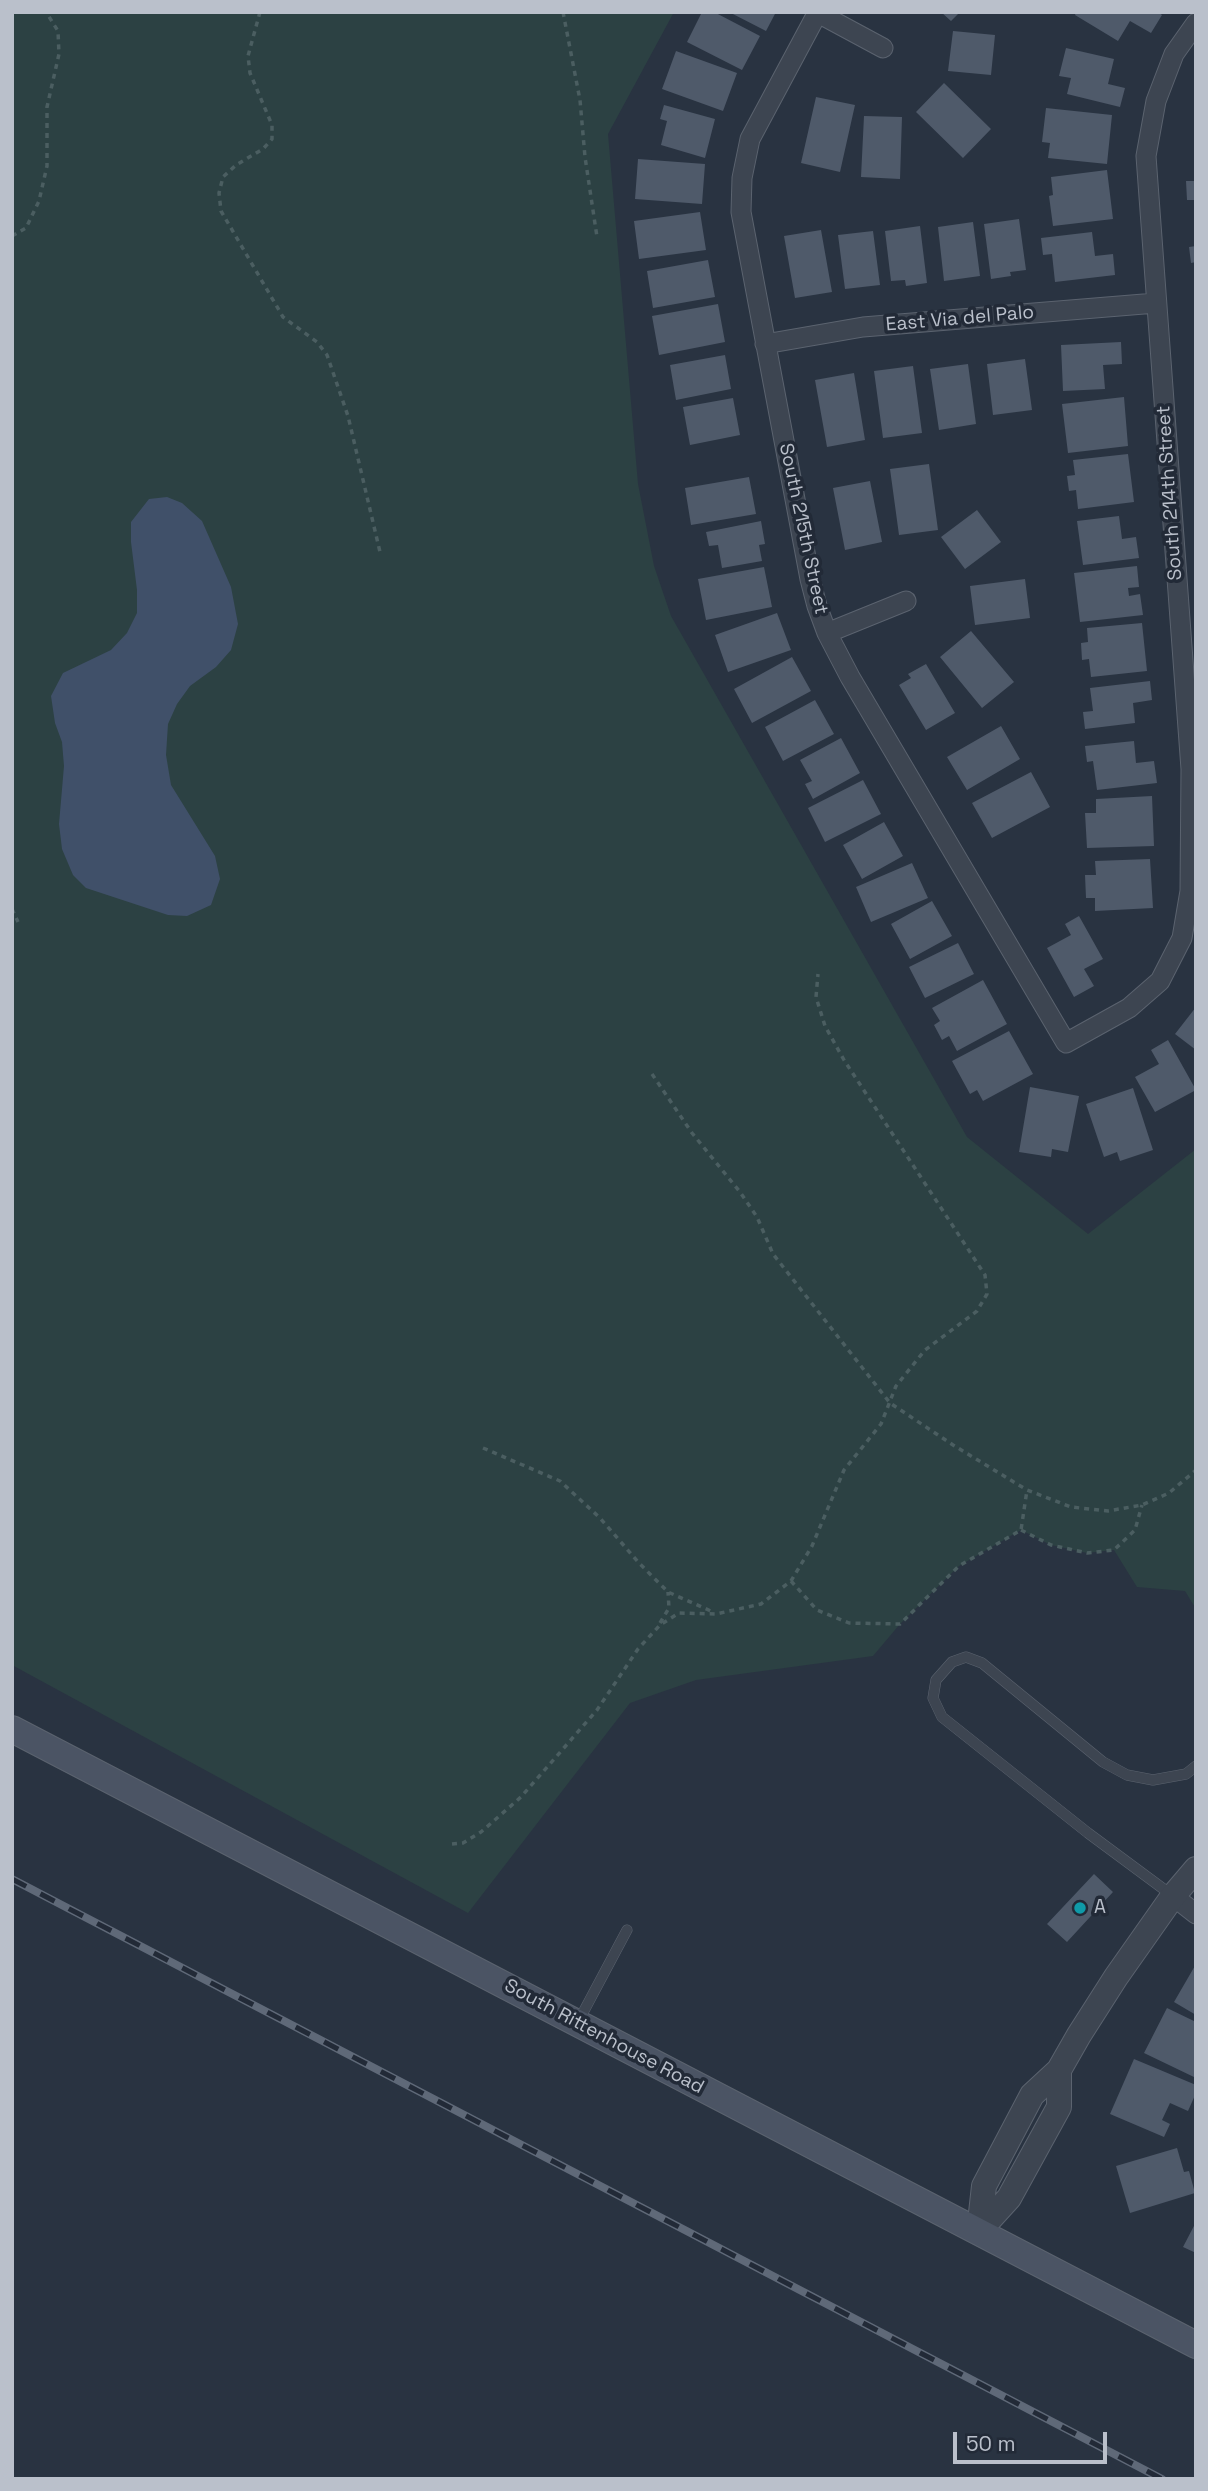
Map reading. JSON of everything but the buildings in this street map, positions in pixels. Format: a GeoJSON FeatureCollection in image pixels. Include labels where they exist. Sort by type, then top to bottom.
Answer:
{"type":"FeatureCollection","features":[{"type":"Feature","properties":{"kind":"main road","name":"South Rittenhouse Road"},"geometry":{"type":"LineString","coordinates":[[12,1729],[1196,2344]]}},
{"type":"Feature","properties":{"kind":"street"},"geometry":{"type":"LineString","coordinates":[[818,13],[883,48]]}},
{"type":"Feature","properties":{"kind":"street","name":"South 215th Street"},"geometry":{"type":"LineString","coordinates":[[818,13],[750,139],[742,177],[741,212],[810,579],[827,633],[850,677],[1066,1043]]}},
{"type":"Feature","properties":{"kind":"street","name":"South 214th Street"},"geometry":{"type":"LineString","coordinates":[[1066,1043],[1129,1009],[1160,981],[1189,940],[1191,769],[1146,156],[1156,101],[1174,54],[1196,23]]}},
{"type":"Feature","properties":{"kind":"street","name":"East Via del Palo"},"geometry":{"type":"LineString","coordinates":[[765,344],[863,327],[1156,303]]}},
{"type":"Feature","properties":{"kind":"street"},"geometry":{"type":"LineString","coordinates":[[827,633],[906,601]]}},
{"type":"Feature","properties":{"kind":"street"},"geometry":{"type":"LineString","coordinates":[[979,2231],[984,2186],[1032,2095],[1059,2070],[1116,1977],[1173,1896],[1196,1869]]}},
{"type":"Feature","properties":{"kind":"street"},"geometry":{"type":"LineString","coordinates":[[1173,1896],[1196,1914]]}},
{"type":"Feature","properties":{"kind":"lane"},"geometry":{"type":"LineString","coordinates":[[1173,1896],[1088,1833],[942,1717],[933,1698],[936,1680],[952,1662],[966,1657],[982,1663],[1103,1762],[1127,1775],[1153,1780],[1186,1774],[1196,1766]]}},
{"type":"Feature","properties":{"kind":"lane"},"geometry":{"type":"LineString","coordinates":[[577,2024],[627,1930]]}},
{"type":"Feature","properties":{"kind":"path"},"geometry":{"type":"LineString","coordinates":[[12,236],[26,228],[39,201],[47,166],[47,107],[59,54],[58,31],[46,12]]}},
{"type":"Feature","properties":{"kind":"path"},"geometry":{"type":"LineString","coordinates":[[260,12],[248,56],[250,73],[272,125],[272,139],[263,149],[236,165],[223,177],[219,193],[221,211],[283,317],[317,342],[327,355],[348,416],[380,552]]}},
{"type":"Feature","properties":{"kind":"path"},"geometry":{"type":"LineString","coordinates":[[563,12],[580,100],[597,237]]}},
{"type":"Feature","properties":{"kind":"path"},"geometry":{"type":"LineString","coordinates":[[12,909],[19,922]]}},
{"type":"Feature","properties":{"kind":"path"},"geometry":{"type":"LineString","coordinates":[[660,1625],[679,1613],[716,1614],[761,1604],[791,1581],[812,1546],[844,1470],[881,1424],[896,1386],[925,1350],[977,1311],[988,1294],[985,1275],[844,1060],[825,1026],[816,997],[818,974]]}},
{"type":"Feature","properties":{"kind":"path"},"geometry":{"type":"LineString","coordinates":[[652,1074],[692,1133],[757,1217],[774,1254],[890,1403],[953,1446],[1027,1490],[1071,1507],[1108,1511],[1142,1505],[1169,1493],[1196,1470]]}},
{"type":"Feature","properties":{"kind":"path"},"geometry":{"type":"LineString","coordinates":[[483,1448],[560,1481],[600,1518],[668,1592],[716,1614]]}},
{"type":"Feature","properties":{"kind":"path"},"geometry":{"type":"LineString","coordinates":[[1021,1530],[1027,1490]]}},
{"type":"Feature","properties":{"kind":"path"},"geometry":{"type":"LineString","coordinates":[[1021,1530],[1051,1545],[1087,1553],[1114,1550],[1135,1530],[1142,1505]]}},
{"type":"Feature","properties":{"kind":"path"},"geometry":{"type":"LineString","coordinates":[[791,1581],[817,1610],[849,1623],[900,1624],[959,1566],[1021,1530]]}},
{"type":"Feature","properties":{"kind":"path"},"geometry":{"type":"LineString","coordinates":[[452,1844],[463,1843],[481,1832],[521,1797],[597,1710],[638,1649],[660,1625],[669,1608],[668,1592]]}},
{"type":"Feature","properties":{"kind":"green space"},"geometry":{"type":"Polygon","coordinates":[[[12,12],[674,12],[608,134],[638,484],[654,566],[671,616],[967,1137],[1088,1234],[1196,1149],[1196,1609],[1185,1591],[1137,1587],[1114,1550],[1087,1553],[1051,1545],[1021,1530],[959,1566],[900,1624],[873,1656],[696,1680],[630,1703],[468,1913],[12,1665],[12,12]]]}},
{"type":"Feature","properties":{"kind":"water"},"geometry":{"type":"Polygon","coordinates":[[[167,497],[182,503],[202,521],[231,587],[238,624],[231,650],[216,667],[190,686],[177,704],[168,724],[166,755],[171,785],[215,856],[220,879],[211,905],[187,916],[168,915],[86,888],[73,875],[62,849],[59,824],[64,766],[62,742],[55,723],[51,696],[63,673],[111,650],[127,633],[137,613],[131,522],[149,499],[167,497]]]}},
{"type":"Feature","properties":{"kind":"railway"},"geometry":{"type":"LineString","coordinates":[[12,1879],[1162,2479]]}},
{"type":"Feature","properties":{"kind":"place","name":"A"},"geometry":{"type":"Point","coordinates":[1080,1908]}}]}
